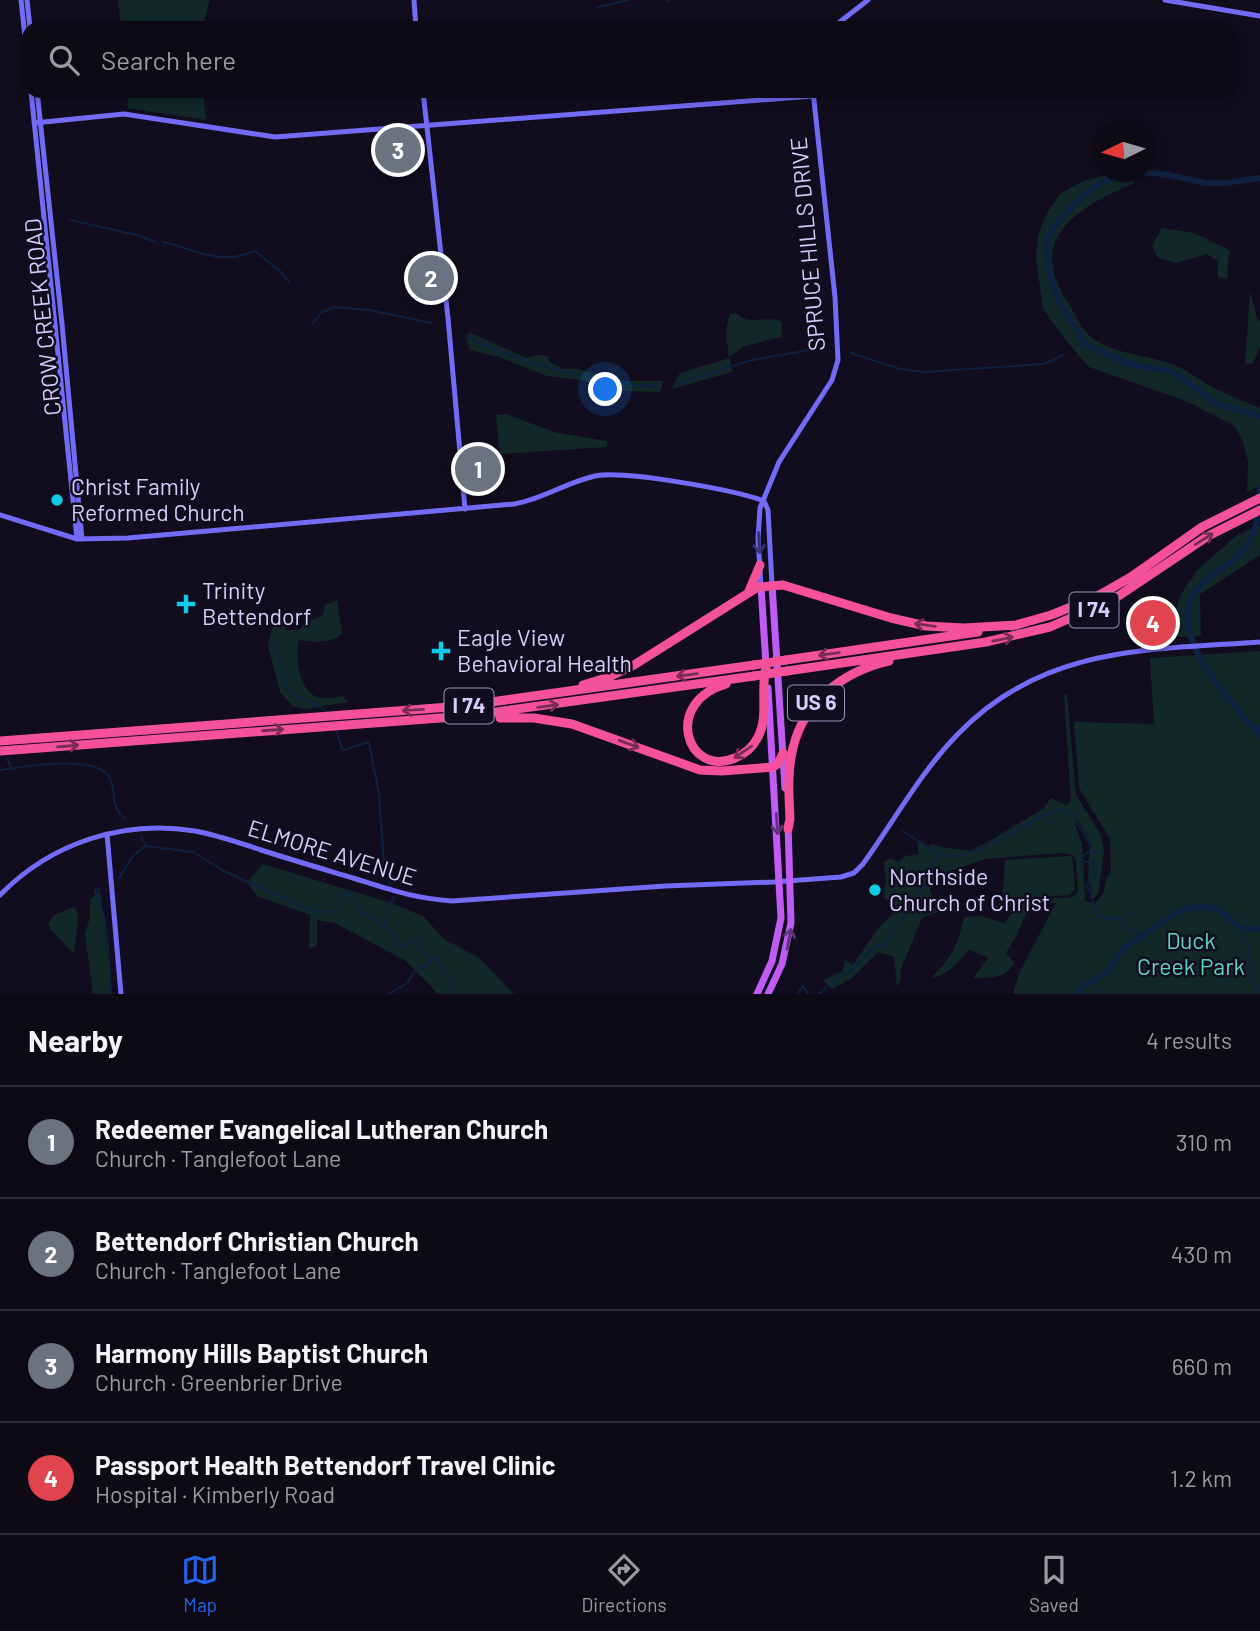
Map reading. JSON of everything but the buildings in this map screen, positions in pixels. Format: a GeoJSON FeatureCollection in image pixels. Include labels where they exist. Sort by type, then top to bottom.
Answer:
{"type":"FeatureCollection","features":[{"type":"Feature","properties":{"kind":"highway","name":"I 74"},"geometry":{"type":"LineString","coordinates":[[0,741],[434,709],[522,699],[1017,625],[1064,611],[1108,590],[1202,527],[1260,498]]}},
{"type":"Feature","properties":{"kind":"highway","name":"I 74"},"geometry":{"type":"LineString","coordinates":[[0,751],[467,716],[754,677],[768,671],[787,671],[1018,636],[1081,615],[1133,588],[1208,536],[1260,510]]}},
{"type":"Feature","properties":{"kind":"highway"},"geometry":{"type":"LineString","coordinates":[[748,591],[760,565]]}},
{"type":"Feature","properties":{"kind":"highway"},"geometry":{"type":"LineString","coordinates":[[522,699],[534,694],[592,683],[626,670],[748,591],[761,586],[783,585],[926,626],[964,628],[1017,625]]}},
{"type":"Feature","properties":{"kind":"highway","name":"US 6"},"geometry":{"type":"LineString","coordinates":[[788,829],[793,747],[801,725],[814,706],[832,687],[859,671],[886,662],[928,654],[935,649]]}},
{"type":"Feature","properties":{"kind":"highway"},"geometry":{"type":"LineString","coordinates":[[754,677],[717,687],[703,695],[693,707],[687,720],[688,734],[691,744],[701,755],[714,760],[729,760],[742,755],[754,744],[762,726],[768,671]]}},
{"type":"Feature","properties":{"kind":"highway"},"geometry":{"type":"LineString","coordinates":[[467,716],[534,718],[562,722],[708,771],[773,767],[779,764],[783,753]]}},
{"type":"Feature","properties":{"kind":"main road"},"geometry":{"type":"LineString","coordinates":[[21,0],[23,21]]}},
{"type":"Feature","properties":{"kind":"main road"},"geometry":{"type":"LineString","coordinates":[[27,0],[29,21]]}},
{"type":"Feature","properties":{"kind":"main road"},"geometry":{"type":"LineString","coordinates":[[414,0],[416,21]]}},
{"type":"Feature","properties":{"kind":"main road"},"geometry":{"type":"LineString","coordinates":[[841,21],[868,0]]}},
{"type":"Feature","properties":{"kind":"main road"},"geometry":{"type":"LineString","coordinates":[[1165,0],[1258,14]]}},
{"type":"Feature","properties":{"kind":"main road","name":"CROW CREEK ROAD"},"geometry":{"type":"LineString","coordinates":[[32,98],[62,324],[79,539]]}},
{"type":"Feature","properties":{"kind":"main road","name":"CROW CREEK ROAD"},"geometry":{"type":"LineString","coordinates":[[37,98],[37,123]]}},
{"type":"Feature","properties":{"kind":"main road"},"geometry":{"type":"LineString","coordinates":[[424,98],[448,318],[465,509]]}},
{"type":"Feature","properties":{"kind":"main road"},"geometry":{"type":"LineString","coordinates":[[37,123],[124,114],[275,137],[751,98]]}},
{"type":"Feature","properties":{"kind":"main road","name":"SPRUCE HILLS DRIVE"},"geometry":{"type":"LineString","coordinates":[[780,882],[758,520],[779,462],[832,380],[838,360],[835,296],[814,98]]}},
{"type":"Feature","properties":{"kind":"main road"},"geometry":{"type":"LineString","coordinates":[[0,515],[79,539],[139,537],[525,502],[599,475],[640,477],[704,487],[764,501]]}},
{"type":"Feature","properties":{"kind":"main road","name":"SPRUCE HILLS DRIVE"},"geometry":{"type":"LineString","coordinates":[[764,501],[768,510],[791,880]]}},
{"type":"Feature","properties":{"kind":"main road","name":"ELMORE AVENUE"},"geometry":{"type":"LineString","coordinates":[[0,895],[32,866],[57,851],[107,834],[153,827],[216,835],[394,893],[433,900],[841,877],[854,873],[863,864],[936,759],[979,714],[1022,685],[1053,670],[1083,660],[1119,653],[1260,642]]}},
{"type":"Feature","properties":{"kind":"main road"},"geometry":{"type":"LineString","coordinates":[[107,834],[121,994]]}},
{"type":"Feature","properties":{"kind":"main road","name":"US 6"},"geometry":{"type":"LineString","coordinates":[[768,994],[782,964],[789,940],[791,880]]}},
{"type":"Feature","properties":{"kind":"main road","name":"US 6"},"geometry":{"type":"LineString","coordinates":[[757,994],[772,961],[779,935],[780,882]]}},
{"type":"Feature","properties":{"kind":"green space"},"geometry":{"type":"Polygon","coordinates":[[[118,0],[210,0],[204,21],[120,21],[118,0]]]}},
{"type":"Feature","properties":{"kind":"green space"},"geometry":{"type":"Polygon","coordinates":[[[127,98],[204,98],[206,120],[128,108],[127,98]]]}},
{"type":"Feature","properties":{"kind":"green space"},"geometry":{"type":"Polygon","coordinates":[[[1092,179],[1092,182],[1134,183],[1095,202],[1078,214],[1064,227],[1055,242],[1052,259],[1056,280],[1068,303],[1092,338],[1113,349],[1179,367],[1211,387],[1260,408],[1260,486],[1247,492],[1248,461],[1235,426],[1186,401],[1089,367],[1043,309],[1036,259],[1038,235],[1048,211],[1060,194],[1092,179]]]}},
{"type":"Feature","properties":{"kind":"green space"},"geometry":{"type":"Polygon","coordinates":[[[1162,228],[1194,233],[1229,250],[1227,279],[1218,277],[1218,261],[1207,254],[1176,263],[1158,258],[1152,246],[1162,228]]]}},
{"type":"Feature","properties":{"kind":"green space"},"geometry":{"type":"Polygon","coordinates":[[[1250,291],[1260,321],[1260,347],[1253,363],[1245,365],[1250,291]]]}},
{"type":"Feature","properties":{"kind":"green space"},"geometry":{"type":"Polygon","coordinates":[[[736,313],[750,320],[779,320],[782,323],[781,337],[744,346],[729,357],[727,325],[730,314],[736,313]]]}},
{"type":"Feature","properties":{"kind":"green space"},"geometry":{"type":"Polygon","coordinates":[[[469,332],[527,358],[548,356],[549,362],[563,369],[576,369],[625,381],[663,381],[660,392],[625,391],[580,380],[547,376],[499,357],[470,350],[467,340],[469,332]]]}},
{"type":"Feature","properties":{"kind":"green space"},"geometry":{"type":"Polygon","coordinates":[[[730,358],[732,372],[671,389],[680,373],[730,358]]]}},
{"type":"Feature","properties":{"kind":"green space"},"geometry":{"type":"Polygon","coordinates":[[[506,414],[554,432],[607,441],[607,447],[500,454],[496,415],[506,414]]]}},
{"type":"Feature","properties":{"kind":"green space"},"geometry":{"type":"Polygon","coordinates":[[[1260,524],[1260,555],[1200,594],[1201,636],[1176,637],[1178,604],[1194,573],[1235,537],[1260,524]]]}},
{"type":"Feature","properties":{"kind":"green space"},"geometry":{"type":"Polygon","coordinates":[[[337,600],[342,634],[327,641],[299,640],[297,655],[303,682],[313,695],[320,698],[342,696],[348,702],[305,709],[293,706],[280,692],[268,646],[273,624],[283,619],[286,630],[299,630],[303,624],[323,615],[325,605],[337,600]]]}},
{"type":"Feature","properties":{"kind":"green space","name":"Duck Creek Park"},"geometry":{"type":"Polygon","coordinates":[[[1260,651],[1260,994],[1013,994],[1019,973],[1056,903],[1030,909],[1006,953],[1014,963],[1001,975],[973,978],[988,958],[969,949],[948,971],[931,978],[953,950],[964,917],[981,916],[1004,923],[1012,913],[1008,906],[995,907],[1000,903],[1072,897],[1078,891],[1076,861],[1073,855],[1062,853],[985,859],[945,873],[936,871],[930,889],[930,909],[957,903],[956,912],[938,912],[922,918],[900,971],[901,979],[897,987],[894,957],[878,952],[852,978],[832,989],[823,980],[843,971],[845,960],[853,965],[879,927],[892,915],[893,905],[883,896],[886,881],[884,863],[890,858],[898,862],[906,856],[919,854],[917,844],[921,841],[928,846],[933,844],[970,851],[1044,808],[1051,798],[1066,805],[1071,801],[1064,695],[1067,695],[1076,795],[1101,835],[1104,851],[1098,894],[1093,899],[1088,878],[1090,841],[1077,819],[1075,824],[1082,844],[1085,901],[1095,904],[1103,894],[1111,869],[1110,839],[1079,788],[1074,722],[1154,724],[1150,658],[1260,651]]]}},
{"type":"Feature","properties":{"kind":"green space"},"geometry":{"type":"Polygon","coordinates":[[[1072,856],[1075,890],[1069,895],[1002,900],[1005,860],[1072,856]]]}},
{"type":"Feature","properties":{"kind":"green space"},"geometry":{"type":"Polygon","coordinates":[[[263,864],[388,902],[423,916],[444,939],[479,958],[514,994],[438,994],[406,961],[335,923],[317,920],[317,945],[309,949],[310,915],[257,896],[247,882],[263,864]]]}},
{"type":"Feature","properties":{"kind":"green space"},"geometry":{"type":"Polygon","coordinates":[[[100,890],[112,994],[93,994],[85,934],[90,917],[90,900],[100,890]]]}},
{"type":"Feature","properties":{"kind":"green space"},"geometry":{"type":"Polygon","coordinates":[[[72,907],[76,908],[78,917],[74,954],[50,929],[48,923],[53,916],[72,907]]]}},
{"type":"Feature","properties":{"kind":"waterway"},"geometry":{"type":"LineString","coordinates":[[598,7],[629,0]]}},
{"type":"Feature","properties":{"kind":"waterway"},"geometry":{"type":"LineString","coordinates":[[1260,178],[1207,183],[1151,173],[1115,177],[1093,188],[1079,200],[1054,228],[1047,246],[1057,297],[1080,333],[1082,341],[1088,346],[1130,364],[1173,372],[1217,404],[1260,416]]}},
{"type":"Feature","properties":{"kind":"waterway"},"geometry":{"type":"LineString","coordinates":[[70,220],[137,235],[155,242]]}},
{"type":"Feature","properties":{"kind":"waterway"},"geometry":{"type":"LineString","coordinates":[[163,242],[219,257],[255,251],[290,283]]}},
{"type":"Feature","properties":{"kind":"waterway"},"geometry":{"type":"LineString","coordinates":[[313,323],[321,313],[334,307],[370,310],[431,323]]}},
{"type":"Feature","properties":{"kind":"waterway"},"geometry":{"type":"LineString","coordinates":[[466,336],[513,357],[546,367],[620,383],[661,386]]}},
{"type":"Feature","properties":{"kind":"waterway"},"geometry":{"type":"LineString","coordinates":[[1077,345],[1082,341]]}},
{"type":"Feature","properties":{"kind":"waterway"},"geometry":{"type":"LineString","coordinates":[[675,385],[748,361],[824,347]]}},
{"type":"Feature","properties":{"kind":"waterway"},"geometry":{"type":"LineString","coordinates":[[851,353],[900,369],[924,372],[1044,364],[1063,355]]}},
{"type":"Feature","properties":{"kind":"waterway"},"geometry":{"type":"LineString","coordinates":[[1260,489],[1255,529],[1247,546],[1198,588],[1189,605],[1188,624],[1194,645],[1205,666],[1233,705],[1260,735]]}},
{"type":"Feature","properties":{"kind":"waterway"},"geometry":{"type":"LineString","coordinates":[[273,640],[289,692],[316,704],[326,712]]}},
{"type":"Feature","properties":{"kind":"waterway"},"geometry":{"type":"LineString","coordinates":[[336,730],[344,750],[369,742],[379,795],[384,864],[391,887]]}},
{"type":"Feature","properties":{"kind":"waterway"},"geometry":{"type":"LineString","coordinates":[[7,759],[11,767]]}},
{"type":"Feature","properties":{"kind":"waterway"},"geometry":{"type":"LineString","coordinates":[[0,770],[60,764],[92,766],[103,771],[110,779],[115,804],[125,819]]}},
{"type":"Feature","properties":{"kind":"waterway"},"geometry":{"type":"LineString","coordinates":[[819,994],[835,979],[852,969],[874,947],[887,943],[928,881],[927,868],[939,855],[970,853],[1063,809],[1071,813],[1095,852],[1080,858],[1097,867],[1095,878],[1086,885],[1096,914],[1122,919],[1128,929],[1144,935]]}},
{"type":"Feature","properties":{"kind":"waterway"},"geometry":{"type":"LineString","coordinates":[[903,831],[939,855]]}},
{"type":"Feature","properties":{"kind":"waterway"},"geometry":{"type":"LineString","coordinates":[[141,837],[146,846],[193,852],[222,870],[311,911],[337,909],[342,893],[348,892],[360,910],[392,932],[400,947],[416,940],[421,952],[437,961],[452,980],[453,994]]}},
{"type":"Feature","properties":{"kind":"waterway"},"geometry":{"type":"LineString","coordinates":[[119,878],[132,857],[144,847]]}},
{"type":"Feature","properties":{"kind":"waterway"},"geometry":{"type":"LineString","coordinates":[[101,888],[95,891],[105,922],[111,994]]}},
{"type":"Feature","properties":{"kind":"waterway"},"geometry":{"type":"LineString","coordinates":[[385,924],[394,897]]}},
{"type":"Feature","properties":{"kind":"waterway"},"geometry":{"type":"LineString","coordinates":[[1076,994],[1107,972],[1127,945],[1166,919],[1189,908],[1216,909],[1241,927],[1260,929]]}},
{"type":"Feature","properties":{"kind":"waterway"},"geometry":{"type":"LineString","coordinates":[[1242,929],[1246,943]]}},
{"type":"Feature","properties":{"kind":"waterway"},"geometry":{"type":"LineString","coordinates":[[1248,947],[1255,994]]}},
{"type":"Feature","properties":{"kind":"waterway"},"geometry":{"type":"LineString","coordinates":[[389,994],[407,983],[417,968],[425,967],[432,959]]}},
{"type":"Feature","properties":{"kind":"waterway"},"geometry":{"type":"LineString","coordinates":[[797,994],[803,986],[808,994]]}},
{"type":"Feature","properties":{"kind":"place","name":"Harmony Hills Baptist Church"},"geometry":{"type":"Point","coordinates":[398,150]}},
{"type":"Feature","properties":{"kind":"place","name":"Bettendorf Christian Church"},"geometry":{"type":"Point","coordinates":[431,278]}},
{"type":"Feature","properties":{"kind":"place","name":"Redeemer Evangelical Lutheran Church"},"geometry":{"type":"Point","coordinates":[478,469]}},
{"type":"Feature","properties":{"kind":"place","name":"Christ Family Reformed Church"},"geometry":{"type":"Point","coordinates":[57,500]}},
{"type":"Feature","properties":{"kind":"place","name":"Trinity Bettendorf"},"geometry":{"type":"Point","coordinates":[186,604]}},
{"type":"Feature","properties":{"kind":"place","name":"Passport Health Bettendorf Travel Clinic"},"geometry":{"type":"Point","coordinates":[1153,623]}},
{"type":"Feature","properties":{"kind":"place","name":"Eagle View Behavioral Health"},"geometry":{"type":"Point","coordinates":[441,651]}},
{"type":"Feature","properties":{"kind":"place","name":"Northside Church of Christ"},"geometry":{"type":"Point","coordinates":[875,890]}}]}
